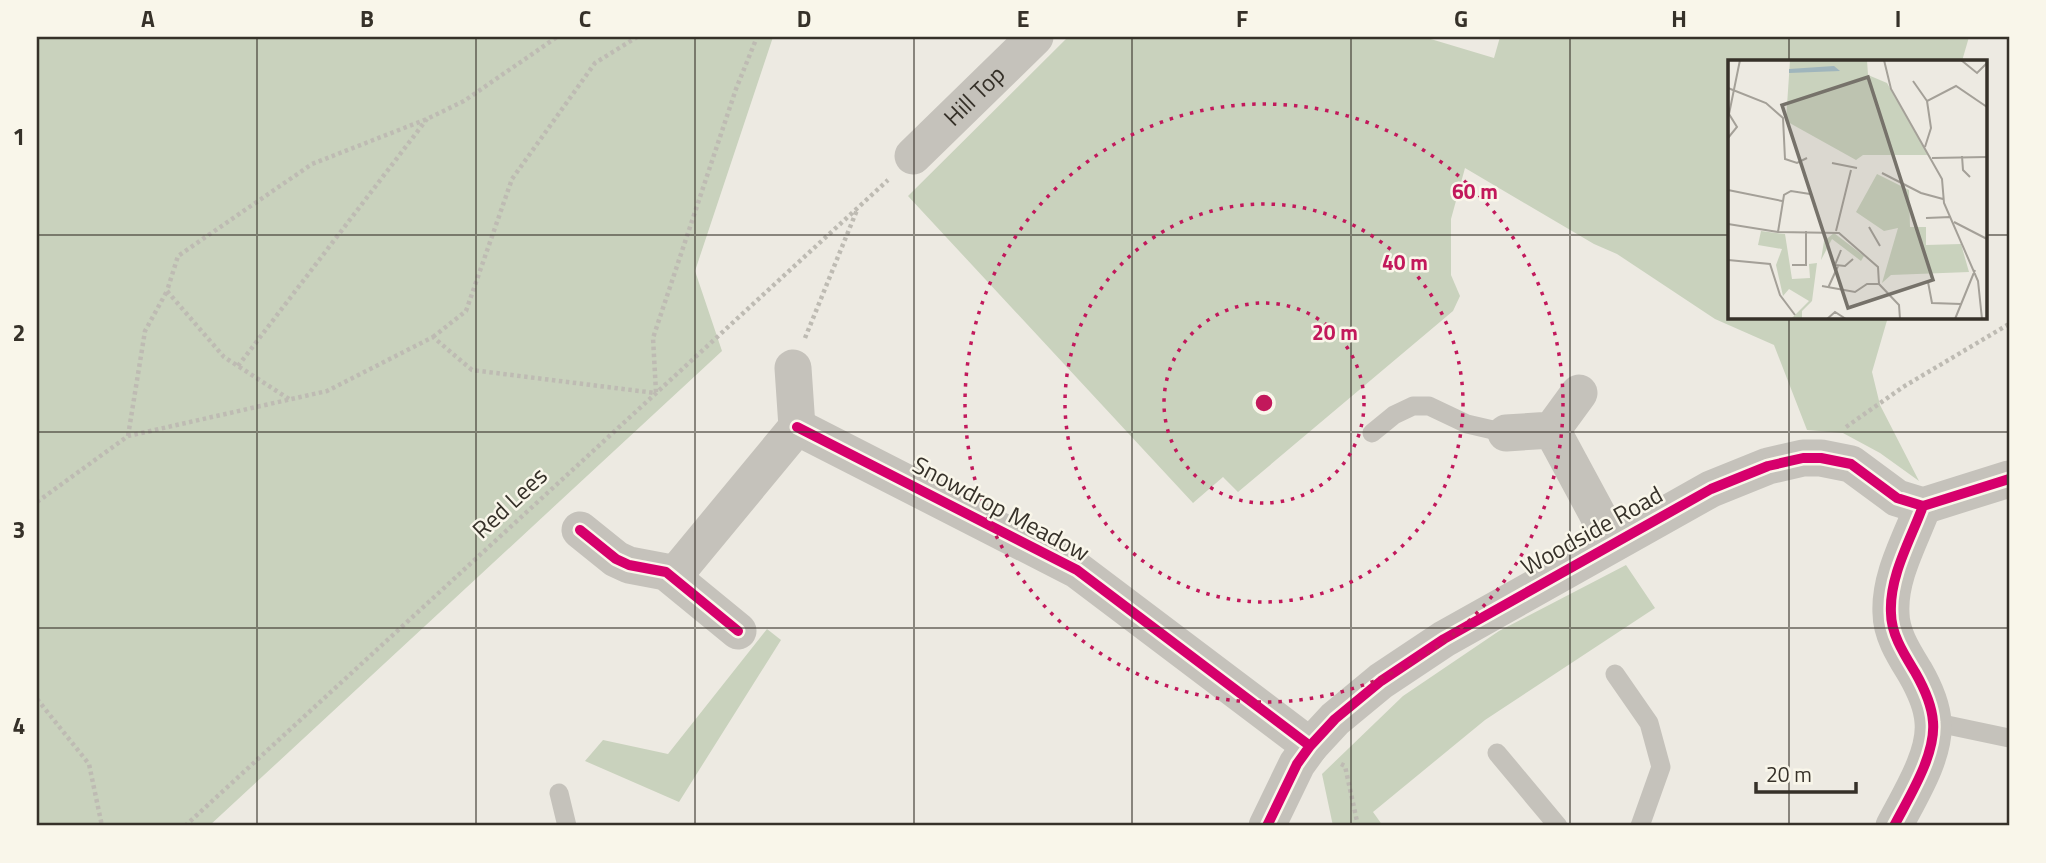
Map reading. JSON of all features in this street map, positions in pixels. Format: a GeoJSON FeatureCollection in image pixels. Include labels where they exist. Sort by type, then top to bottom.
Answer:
{"type":"FeatureCollection","features":[{"type":"Feature","properties":{"kind":"street","name":"Hill Top"},"geometry":{"type":"LineString","coordinates":[[913,156],[1035,37]]}},
{"type":"Feature","properties":{"kind":"street"},"geometry":{"type":"LineString","coordinates":[[673,577],[797,427],[793,368]]}},
{"type":"Feature","properties":{"kind":"street"},"geometry":{"type":"LineString","coordinates":[[1552,430],[1579,393]]}},
{"type":"Feature","properties":{"kind":"street","name":"Snowdrop Meadow"},"geometry":{"type":"LineString","coordinates":[[797,427],[1077,570],[1310,746]]}},
{"type":"Feature","properties":{"kind":"street"},"geometry":{"type":"LineString","coordinates":[[1506,433],[1552,430]]}},
{"type":"Feature","properties":{"kind":"street"},"geometry":{"type":"LineString","coordinates":[[1552,430],[1613,543]]}},
{"type":"Feature","properties":{"kind":"street","name":"Woodside Road"},"geometry":{"type":"LineString","coordinates":[[1267,826],[1297,764],[1310,746],[1358,699],[1444,639],[1711,489],[1768,466],[1802,458],[1821,458],[1851,464],[1897,498],[1923,506]]}},
{"type":"Feature","properties":{"kind":"street"},"geometry":{"type":"LineString","coordinates":[[1894,826],[1922,770],[1933,722],[1924,690],[1903,653],[1891,616],[1895,579],[1923,506],[2009,479]]}},
{"type":"Feature","properties":{"kind":"street"},"geometry":{"type":"LineString","coordinates":[[580,530],[616,559],[629,565],[666,572],[738,631]]}},
{"type":"Feature","properties":{"kind":"lane"},"geometry":{"type":"LineString","coordinates":[[1372,433],[1394,415],[1413,406],[1429,406],[1467,424],[1506,433]]}},
{"type":"Feature","properties":{"kind":"lane"},"geometry":{"type":"LineString","coordinates":[[1615,674],[1649,723],[1661,767],[1640,826]]}},
{"type":"Feature","properties":{"kind":"lane"},"geometry":{"type":"LineString","coordinates":[[1933,722],[2009,738]]}},
{"type":"Feature","properties":{"kind":"lane"},"geometry":{"type":"LineString","coordinates":[[1497,753],[1558,826]]}},
{"type":"Feature","properties":{"kind":"lane"},"geometry":{"type":"LineString","coordinates":[[559,793],[567,826]]}},
{"type":"Feature","properties":{"kind":"path"},"geometry":{"type":"LineString","coordinates":[[128,436],[145,331],[167,291],[178,256],[312,164],[427,119],[464,101],[557,37]]}},
{"type":"Feature","properties":{"kind":"path"},"geometry":{"type":"LineString","coordinates":[[37,502],[128,436],[327,391],[433,337],[467,311],[512,179],[596,63],[637,37]]}},
{"type":"Feature","properties":{"kind":"path"},"geometry":{"type":"LineString","coordinates":[[433,337],[472,370],[656,393],[653,338],[736,89],[757,37]]}},
{"type":"Feature","properties":{"kind":"path"},"geometry":{"type":"LineString","coordinates":[[238,366],[427,119]]}},
{"type":"Feature","properties":{"kind":"path"},"geometry":{"type":"LineString","coordinates":[[167,291],[224,357],[289,400]]}},
{"type":"Feature","properties":{"kind":"path"},"geometry":{"type":"LineString","coordinates":[[1802,458],[1903,387],[2009,324]]}},
{"type":"Feature","properties":{"kind":"path"},"geometry":{"type":"LineString","coordinates":[[37,699],[89,764],[102,826]]}},
{"type":"Feature","properties":{"kind":"path"},"geometry":{"type":"LineString","coordinates":[[1310,746],[1345,766],[1358,826]]}},
{"type":"Feature","properties":{"kind":"green space"},"geometry":{"type":"Polygon","coordinates":[[[37,37],[773,37],[695,271],[722,351],[209,826],[37,826],[37,37]]]}},
{"type":"Feature","properties":{"kind":"green space"},"geometry":{"type":"Polygon","coordinates":[[[1068,37],[1424,37],[1494,58],[1500,37],[1969,37],[1962,60],[1728,60],[1728,318],[1888,318],[1872,372],[1880,405],[1919,481],[1880,453],[1843,433],[1807,430],[1774,345],[1715,319],[1617,254],[1594,244],[1465,168],[1451,219],[1451,275],[1460,296],[1453,311],[1238,492],[1223,477],[1193,503],[908,196],[1068,37]]]}},
{"type":"Feature","properties":{"kind":"green space"},"geometry":{"type":"Polygon","coordinates":[[[1626,565],[1655,608],[1485,720],[1373,812],[1383,826],[1333,826],[1322,774],[1403,696],[1499,631],[1626,565]]]}},
{"type":"Feature","properties":{"kind":"green space"},"geometry":{"type":"Polygon","coordinates":[[[767,629],[781,640],[679,802],[585,761],[603,740],[668,754],[767,629]]]}},
{"type":"Feature","properties":{"kind":"cycle path"},"geometry":{"type":"LineString","coordinates":[[797,427],[1077,570],[1310,746]]}},
{"type":"Feature","properties":{"kind":"cycle path"},"geometry":{"type":"LineString","coordinates":[[1267,826],[1297,764],[1310,746],[1335,719],[1381,681],[1444,639],[1711,489],[1768,466],[1803,458],[1821,458],[1851,464],[1897,498],[1923,506],[2009,479]]}},
{"type":"Feature","properties":{"kind":"cycle path"},"geometry":{"type":"LineString","coordinates":[[1894,826],[1920,776],[1933,735],[1929,702],[1896,636],[1891,613],[1893,585],[1923,506]]}},
{"type":"Feature","properties":{"kind":"cycle path"},"geometry":{"type":"LineString","coordinates":[[580,530],[616,559],[629,565],[666,572],[738,631]]}}]}
